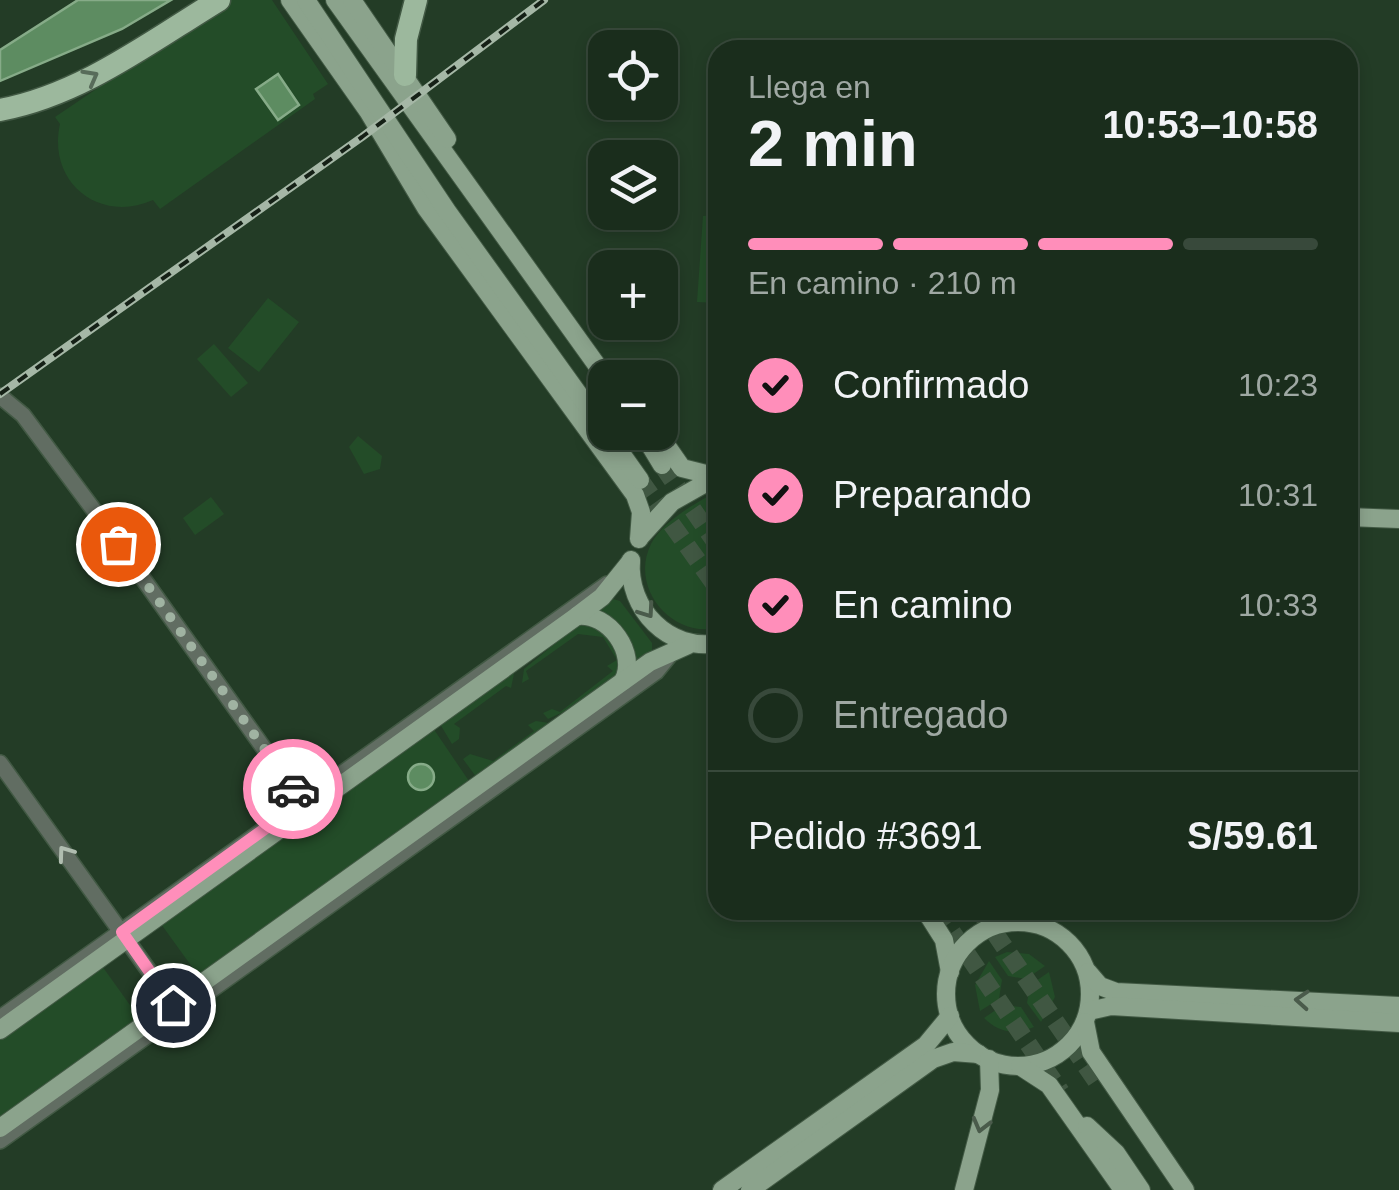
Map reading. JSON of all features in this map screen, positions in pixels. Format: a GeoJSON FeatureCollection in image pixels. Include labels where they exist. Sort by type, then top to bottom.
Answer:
{"type":"FeatureCollection","features":[{"type":"Feature","properties":{"kind":"highway"},"geometry":{"type":"LineString","coordinates":[[0,110],[52,97],[85,82],[220,0]]}},
{"type":"Feature","properties":{"kind":"highway"},"geometry":{"type":"LineString","coordinates":[[404,75],[406,38],[416,0]]}},
{"type":"Feature","properties":{"kind":"main road"},"geometry":{"type":"LineString","coordinates":[[334,0],[593,360]]}},
{"type":"Feature","properties":{"kind":"main road"},"geometry":{"type":"LineString","coordinates":[[352,0],[607,360]]}},
{"type":"Feature","properties":{"kind":"main road"},"geometry":{"type":"LineString","coordinates":[[296,1],[588,407]]}},
{"type":"Feature","properties":{"kind":"main road"},"geometry":{"type":"LineString","coordinates":[[0,1030],[305,806],[578,616],[616,580],[631,560],[639,539],[641,512],[634,496],[426,208],[296,1]]}},
{"type":"Feature","properties":{"kind":"main road"},"geometry":{"type":"LineString","coordinates":[[446,138],[451,162],[480,183]]}},
{"type":"Feature","properties":{"kind":"main road"},"geometry":{"type":"LineString","coordinates":[[619,450],[640,480]]}},
{"type":"Feature","properties":{"kind":"main road"},"geometry":{"type":"LineString","coordinates":[[653,450],[662,465]]}},
{"type":"Feature","properties":{"kind":"main road"},"geometry":{"type":"LineString","coordinates":[[670,450],[682,468],[708,474]]}},
{"type":"Feature","properties":{"kind":"main road"},"geometry":{"type":"LineString","coordinates":[[639,539],[672,502],[708,481]]}},
{"type":"Feature","properties":{"kind":"main road"},"geometry":{"type":"LineString","coordinates":[[1358,517],[1399,519]]}},
{"type":"Feature","properties":{"kind":"main road"},"geometry":{"type":"LineString","coordinates":[[631,560],[632,584],[640,604],[669,636],[707,646]]}},
{"type":"Feature","properties":{"kind":"main road"},"geometry":{"type":"LineString","coordinates":[[578,616],[590,616],[616,636],[629,668],[623,682]]}},
{"type":"Feature","properties":{"kind":"main road"},"geometry":{"type":"LineString","coordinates":[[0,1128],[176,1009],[650,662],[707,646]]}},
{"type":"Feature","properties":{"kind":"main road"},"geometry":{"type":"LineString","coordinates":[[931,920],[944,940],[950,972],[950,1016],[957,1031],[984,1057],[990,1090],[964,1190]]}},
{"type":"Feature","properties":{"kind":"main road"},"geometry":{"type":"LineString","coordinates":[[1006,920],[1053,930],[1068,940],[1098,984],[1116,992],[1399,1006]]}},
{"type":"Feature","properties":{"kind":"main road"},"geometry":{"type":"LineString","coordinates":[[950,972],[972,938],[1009,922]]}},
{"type":"Feature","properties":{"kind":"main road"},"geometry":{"type":"LineString","coordinates":[[1086,967],[1091,989],[1087,1016],[1091,1052],[1185,1190]]}},
{"type":"Feature","properties":{"kind":"main road"},"geometry":{"type":"LineString","coordinates":[[1019,1066],[1059,1053],[1087,1016],[1111,1006],[1399,1022]]}},
{"type":"Feature","properties":{"kind":"main road"},"geometry":{"type":"LineString","coordinates":[[722,1190],[926,1046],[950,1016]]}},
{"type":"Feature","properties":{"kind":"main road"},"geometry":{"type":"LineString","coordinates":[[750,1190],[933,1059],[953,1052],[1019,1066],[1049,1085],[1123,1190]]}},
{"type":"Feature","properties":{"kind":"main road"},"geometry":{"type":"LineString","coordinates":[[1100,1088],[1170,1190]]}},
{"type":"Feature","properties":{"kind":"main road"},"geometry":{"type":"LineString","coordinates":[[1070,1106],[1116,1153],[1141,1190]]}},
{"type":"Feature","properties":{"kind":"street"},"geometry":{"type":"LineString","coordinates":[[0,396],[28,422],[305,806],[616,580]]}},
{"type":"Feature","properties":{"kind":"street"},"geometry":{"type":"LineString","coordinates":[[0,1141],[176,1009],[484,798],[656,672],[669,656]]}},
{"type":"Feature","properties":{"kind":"street"},"geometry":{"type":"LineString","coordinates":[[0,763],[176,1009]]}},
{"type":"Feature","properties":{"kind":"street"},"geometry":{"type":"LineString","coordinates":[[0,1018],[125,936]]}},
{"type":"Feature","properties":{"kind":"shaded area"},"geometry":{"type":"Polygon","coordinates":[[[78,0],[171,0],[122,29],[0,81],[0,50],[78,0]]]}},
{"type":"Feature","properties":{"kind":"shaded area"},"geometry":{"type":"Polygon","coordinates":[[[228,0],[272,0],[328,84],[313,94],[315,99],[160,209],[153,200],[114,206],[81,193],[61,164],[60,124],[55,117],[228,0]]]}},
{"type":"Feature","properties":{"kind":"shaded area"},"geometry":{"type":"Polygon","coordinates":[[[278,74],[299,105],[278,120],[256,89],[278,74]]]}},
{"type":"Feature","properties":{"kind":"shaded area"},"geometry":{"type":"Polygon","coordinates":[[[703,216],[708,216],[708,303],[697,302],[703,216]]]}},
{"type":"Feature","properties":{"kind":"shaded area"},"geometry":{"type":"Polygon","coordinates":[[[268,298],[299,322],[259,372],[228,348],[268,298]]]}},
{"type":"Feature","properties":{"kind":"shaded area"},"geometry":{"type":"Polygon","coordinates":[[[214,344],[248,383],[231,397],[197,359],[214,344]]]}},
{"type":"Feature","properties":{"kind":"shaded area"},"geometry":{"type":"Polygon","coordinates":[[[358,436],[382,456],[380,469],[364,474],[349,447],[358,436]]]}},
{"type":"Feature","properties":{"kind":"shaded area"},"geometry":{"type":"Polygon","coordinates":[[[211,497],[224,514],[195,535],[183,518],[211,497]]]}},
{"type":"Feature","properties":{"kind":"shaded area"},"geometry":{"type":"Polygon","coordinates":[[[708,497],[708,629],[685,625],[671,617],[650,593],[646,577],[646,561],[656,536],[708,497]]]}},
{"type":"Feature","properties":{"kind":"shaded area"},"geometry":{"type":"Polygon","coordinates":[[[613,599],[620,601],[652,643],[652,652],[635,662],[596,610],[613,599]]]}},
{"type":"Feature","properties":{"kind":"shaded area"},"geometry":{"type":"Polygon","coordinates":[[[584,620],[618,645],[622,675],[585,702],[548,719],[543,713],[552,709],[560,712],[613,671],[607,666],[617,660],[603,637],[578,634],[526,671],[529,679],[522,683],[524,669],[584,620]]]}},
{"type":"Feature","properties":{"kind":"shaded area"},"geometry":{"type":"Polygon","coordinates":[[[515,669],[511,688],[506,686],[454,724],[460,728],[459,739],[452,744],[440,724],[515,669]]]}},
{"type":"Feature","properties":{"kind":"shaded area"},"geometry":{"type":"Polygon","coordinates":[[[536,721],[555,724],[477,778],[463,759],[470,754],[493,761],[534,731],[528,725],[536,721]]]}},
{"type":"Feature","properties":{"kind":"shaded area"},"geometry":{"type":"Polygon","coordinates":[[[433,728],[471,784],[200,978],[161,924],[433,728]]]}},
{"type":"Feature","properties":{"kind":"shaded area"},"geometry":{"type":"Polygon","coordinates":[[[421,764],[430,768],[434,777],[430,786],[421,790],[412,786],[408,777],[412,768],[421,764]]]}},
{"type":"Feature","properties":{"kind":"shaded area"},"geometry":{"type":"Polygon","coordinates":[[[1007,952],[1029,954],[1045,966],[1026,979],[1008,976],[995,957],[1007,952]]]}},
{"type":"Feature","properties":{"kind":"shaded area"},"geometry":{"type":"Polygon","coordinates":[[[989,961],[1002,980],[999,999],[980,1011],[975,985],[989,961]]]}},
{"type":"Feature","properties":{"kind":"shaded area"},"geometry":{"type":"Polygon","coordinates":[[[102,966],[140,1019],[0,1118],[0,1037],[102,966]]]}},
{"type":"Feature","properties":{"kind":"shaded area"},"geometry":{"type":"Polygon","coordinates":[[[1049,972],[1055,997],[1041,1022],[1027,1003],[1030,985],[1049,972]]]}},
{"type":"Feature","properties":{"kind":"shaded area"},"geometry":{"type":"Polygon","coordinates":[[[1003,1005],[1021,1007],[1034,1027],[1008,1031],[984,1018],[1003,1005]]]}},
{"type":"Feature","properties":{"kind":"tunnel"},"geometry":{"type":"LineString","coordinates":[[662,465],[708,532]]}},
{"type":"Feature","properties":{"kind":"tunnel"},"geometry":{"type":"LineString","coordinates":[[640,480],[708,575]]}},
{"type":"Feature","properties":{"kind":"tunnel"},"geometry":{"type":"LineString","coordinates":[[944,920],[1061,1092]]}},
{"type":"Feature","properties":{"kind":"tunnel"},"geometry":{"type":"LineString","coordinates":[[986,920],[1101,1088]]}},
{"type":"Feature","properties":{"kind":"railway"},"geometry":{"type":"LineString","coordinates":[[0,394],[362,137],[544,0]]}},
{"type":"Feature","properties":{"kind":"way so far"},"geometry":{"type":"LineString","coordinates":[[118,544],[293,789]]}},
{"type":"Feature","properties":{"kind":"route"},"geometry":{"type":"LineString","coordinates":[[173,1005],[122,932],[302,802],[293,789]]}}]}
